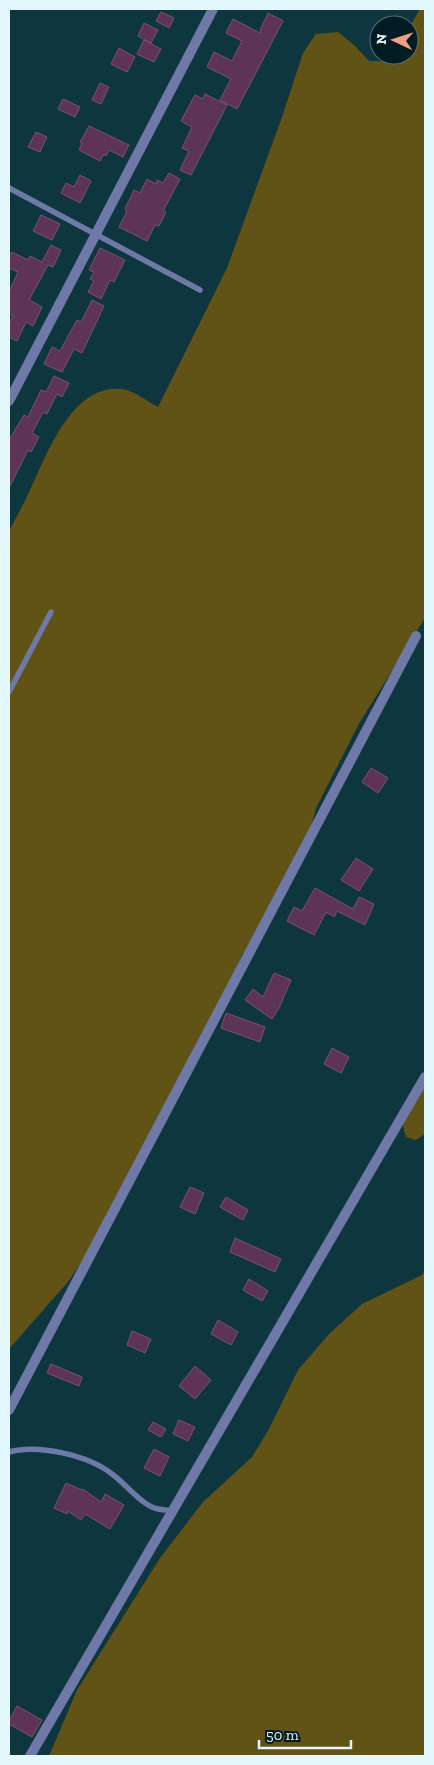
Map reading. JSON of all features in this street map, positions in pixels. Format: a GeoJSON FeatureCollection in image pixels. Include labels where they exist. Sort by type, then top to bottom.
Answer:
{"type":"FeatureCollection","features":[{"type":"Feature","properties":{"kind":"street"},"geometry":{"type":"LineString","coordinates":[[9,400],[213,9]]}},
{"type":"Feature","properties":{"kind":"street"},"geometry":{"type":"LineString","coordinates":[[9,1410],[416,636]]}},
{"type":"Feature","properties":{"kind":"street"},"geometry":{"type":"LineString","coordinates":[[30,1756],[425,1077]]}},
{"type":"Feature","properties":{"kind":"lane"},"geometry":{"type":"LineString","coordinates":[[9,188],[200,290]]}},
{"type":"Feature","properties":{"kind":"lane"},"geometry":{"type":"LineString","coordinates":[[9,692],[51,612]]}},
{"type":"Feature","properties":{"kind":"lane"},"geometry":{"type":"LineString","coordinates":[[9,1452],[20,1449],[58,1451],[88,1461],[111,1472],[146,1504],[156,1509],[173,1511]]}},
{"type":"Feature","properties":{"kind":"shaded area"},"geometry":{"type":"Polygon","coordinates":[[[420,9],[425,9],[425,618],[360,722],[316,808],[306,847],[255,937],[242,955],[199,1051],[92,1247],[68,1282],[9,1349],[9,531],[53,441],[75,409],[88,398],[104,390],[121,389],[135,394],[158,407],[227,268],[282,117],[303,53],[316,34],[338,32],[354,45],[369,61],[369,65],[419,65],[419,15],[417,15],[420,9]]]}},
{"type":"Feature","properties":{"kind":"shaded area"},"geometry":{"type":"Polygon","coordinates":[[[425,1081],[425,1134],[416,1140],[406,1137],[403,1127],[404,1117],[425,1081]]]}},
{"type":"Feature","properties":{"kind":"shaded area"},"geometry":{"type":"Polygon","coordinates":[[[425,1270],[425,1756],[49,1756],[77,1690],[160,1558],[203,1502],[252,1457],[269,1429],[298,1370],[330,1333],[362,1304],[422,1275],[425,1270]]]}},
{"type":"Feature","properties":{"kind":"building"},"geometry":{"type":"Polygon","coordinates":[[[161,12],[174,18],[169,28],[156,21],[161,12]]]}},
{"type":"Feature","properties":{"kind":"building"},"geometry":{"type":"Polygon","coordinates":[[[268,13],[283,21],[237,109],[220,100],[231,79],[207,67],[214,52],[232,61],[242,41],[226,33],[233,19],[260,33],[268,13]]]}},
{"type":"Feature","properties":{"kind":"building"},"geometry":{"type":"Polygon","coordinates":[[[144,23],[158,30],[151,43],[138,36],[144,23]]]}},
{"type":"Feature","properties":{"kind":"building"},"geometry":{"type":"Polygon","coordinates":[[[144,40],[161,49],[154,62],[137,54],[144,40]]]}},
{"type":"Feature","properties":{"kind":"building"},"geometry":{"type":"Polygon","coordinates":[[[119,48],[135,57],[127,72],[111,64],[119,48]]]}},
{"type":"Feature","properties":{"kind":"building"},"geometry":{"type":"Polygon","coordinates":[[[100,83],[109,87],[101,104],[92,100],[100,83]]]}},
{"type":"Feature","properties":{"kind":"building"},"geometry":{"type":"Polygon","coordinates":[[[205,94],[227,105],[191,175],[180,170],[189,151],[182,148],[192,127],[181,121],[195,95],[203,99],[205,94]]]}},
{"type":"Feature","properties":{"kind":"building"},"geometry":{"type":"Polygon","coordinates":[[[63,99],[80,107],[75,117],[58,109],[63,99]]]}},
{"type":"Feature","properties":{"kind":"building"},"geometry":{"type":"Polygon","coordinates":[[[89,126],[129,145],[123,157],[109,150],[100,161],[79,150],[82,143],[80,142],[89,126]]]}},
{"type":"Feature","properties":{"kind":"building"},"geometry":{"type":"Polygon","coordinates":[[[36,132],[47,137],[40,152],[28,147],[36,132]]]}},
{"type":"Feature","properties":{"kind":"building"},"geometry":{"type":"Polygon","coordinates":[[[169,173],[180,179],[163,211],[166,212],[159,226],[155,225],[147,241],[119,227],[134,190],[140,193],[147,179],[156,184],[157,180],[163,183],[169,173]]]}},
{"type":"Feature","properties":{"kind":"building"},"geometry":{"type":"Polygon","coordinates":[[[80,175],[91,181],[80,203],[61,193],[66,183],[74,187],[80,175]]]}},
{"type":"Feature","properties":{"kind":"building"},"geometry":{"type":"Polygon","coordinates":[[[41,215],[60,224],[52,240],[33,231],[41,215]]]}},
{"type":"Feature","properties":{"kind":"building"},"geometry":{"type":"Polygon","coordinates":[[[51,245],[61,250],[53,267],[48,265],[29,300],[42,307],[33,326],[26,322],[17,341],[9,337],[9,324],[13,316],[9,314],[9,292],[18,272],[9,268],[9,258],[12,252],[28,260],[30,256],[42,262],[51,245]]]}},
{"type":"Feature","properties":{"kind":"building"},"geometry":{"type":"Polygon","coordinates":[[[100,248],[125,260],[114,282],[110,280],[101,299],[88,292],[94,281],[90,279],[94,272],[89,270],[100,248]]]}},
{"type":"Feature","properties":{"kind":"building"},"geometry":{"type":"Polygon","coordinates":[[[92,300],[104,306],[82,353],[74,349],[62,372],[44,364],[52,347],[60,351],[77,320],[81,322],[92,300]]]}},
{"type":"Feature","properties":{"kind":"building"},"geometry":{"type":"Polygon","coordinates":[[[54,376],[69,383],[62,397],[57,394],[47,414],[43,412],[32,433],[39,437],[31,452],[28,450],[9,488],[9,440],[24,415],[28,417],[41,390],[46,392],[54,376]]]}},
{"type":"Feature","properties":{"kind":"building"},"geometry":{"type":"Polygon","coordinates":[[[371,768],[388,778],[378,793],[362,782],[371,768]]]}},
{"type":"Feature","properties":{"kind":"building"},"geometry":{"type":"Polygon","coordinates":[[[356,858],[373,869],[359,891],[341,880],[356,858]]]}},
{"type":"Feature","properties":{"kind":"building"},"geometry":{"type":"Polygon","coordinates":[[[315,888],[353,909],[359,897],[374,904],[365,925],[337,911],[334,917],[326,912],[314,935],[287,921],[294,907],[302,911],[315,888]]]}},
{"type":"Feature","properties":{"kind":"building"},"geometry":{"type":"Polygon","coordinates":[[[274,973],[291,980],[272,1019],[245,1000],[253,989],[263,997],[274,973]]]}},
{"type":"Feature","properties":{"kind":"building"},"geometry":{"type":"Polygon","coordinates":[[[226,1013],[265,1027],[260,1042],[221,1028],[226,1013]]]}},
{"type":"Feature","properties":{"kind":"building"},"geometry":{"type":"Polygon","coordinates":[[[332,1048],[349,1057],[341,1073],[324,1064],[332,1048]]]}},
{"type":"Feature","properties":{"kind":"building"},"geometry":{"type":"Polygon","coordinates":[[[190,1187],[204,1193],[195,1214],[180,1207],[190,1187]]]}},
{"type":"Feature","properties":{"kind":"building"},"geometry":{"type":"Polygon","coordinates":[[[226,1197],[248,1210],[243,1220],[220,1207],[226,1197]]]}},
{"type":"Feature","properties":{"kind":"building"},"geometry":{"type":"Polygon","coordinates":[[[235,1238],[281,1259],[275,1272],[230,1252],[235,1238]]]}},
{"type":"Feature","properties":{"kind":"building"},"geometry":{"type":"Polygon","coordinates":[[[249,1279],[268,1291],[262,1301],[243,1290],[249,1279]]]}},
{"type":"Feature","properties":{"kind":"building"},"geometry":{"type":"Polygon","coordinates":[[[218,1320],[238,1332],[231,1345],[211,1334],[218,1320]]]}},
{"type":"Feature","properties":{"kind":"building"},"geometry":{"type":"Polygon","coordinates":[[[132,1331],[151,1339],[145,1353],[127,1345],[132,1331]]]}},
{"type":"Feature","properties":{"kind":"building"},"geometry":{"type":"Polygon","coordinates":[[[51,1364],[82,1377],[79,1386],[47,1373],[51,1364]]]}},
{"type":"Feature","properties":{"kind":"building"},"geometry":{"type":"Polygon","coordinates":[[[195,1366],[211,1380],[195,1399],[179,1386],[195,1366]]]}},
{"type":"Feature","properties":{"kind":"building"},"geometry":{"type":"Polygon","coordinates":[[[179,1420],[195,1427],[188,1441],[173,1434],[179,1420]]]}},
{"type":"Feature","properties":{"kind":"building"},"geometry":{"type":"Polygon","coordinates":[[[153,1422],[166,1429],[161,1437],[148,1430],[153,1422]]]}},
{"type":"Feature","properties":{"kind":"building"},"geometry":{"type":"Polygon","coordinates":[[[154,1449],[169,1457],[160,1476],[144,1468],[154,1449]]]}},
{"type":"Feature","properties":{"kind":"building"},"geometry":{"type":"Polygon","coordinates":[[[66,1483],[83,1489],[101,1502],[105,1494],[124,1505],[110,1529],[85,1514],[81,1520],[68,1511],[67,1514],[54,1508],[66,1483]]]}},
{"type":"Feature","properties":{"kind":"building"},"geometry":{"type":"Polygon","coordinates":[[[17,1706],[42,1720],[32,1737],[9,1724],[17,1706]]]}}]}
